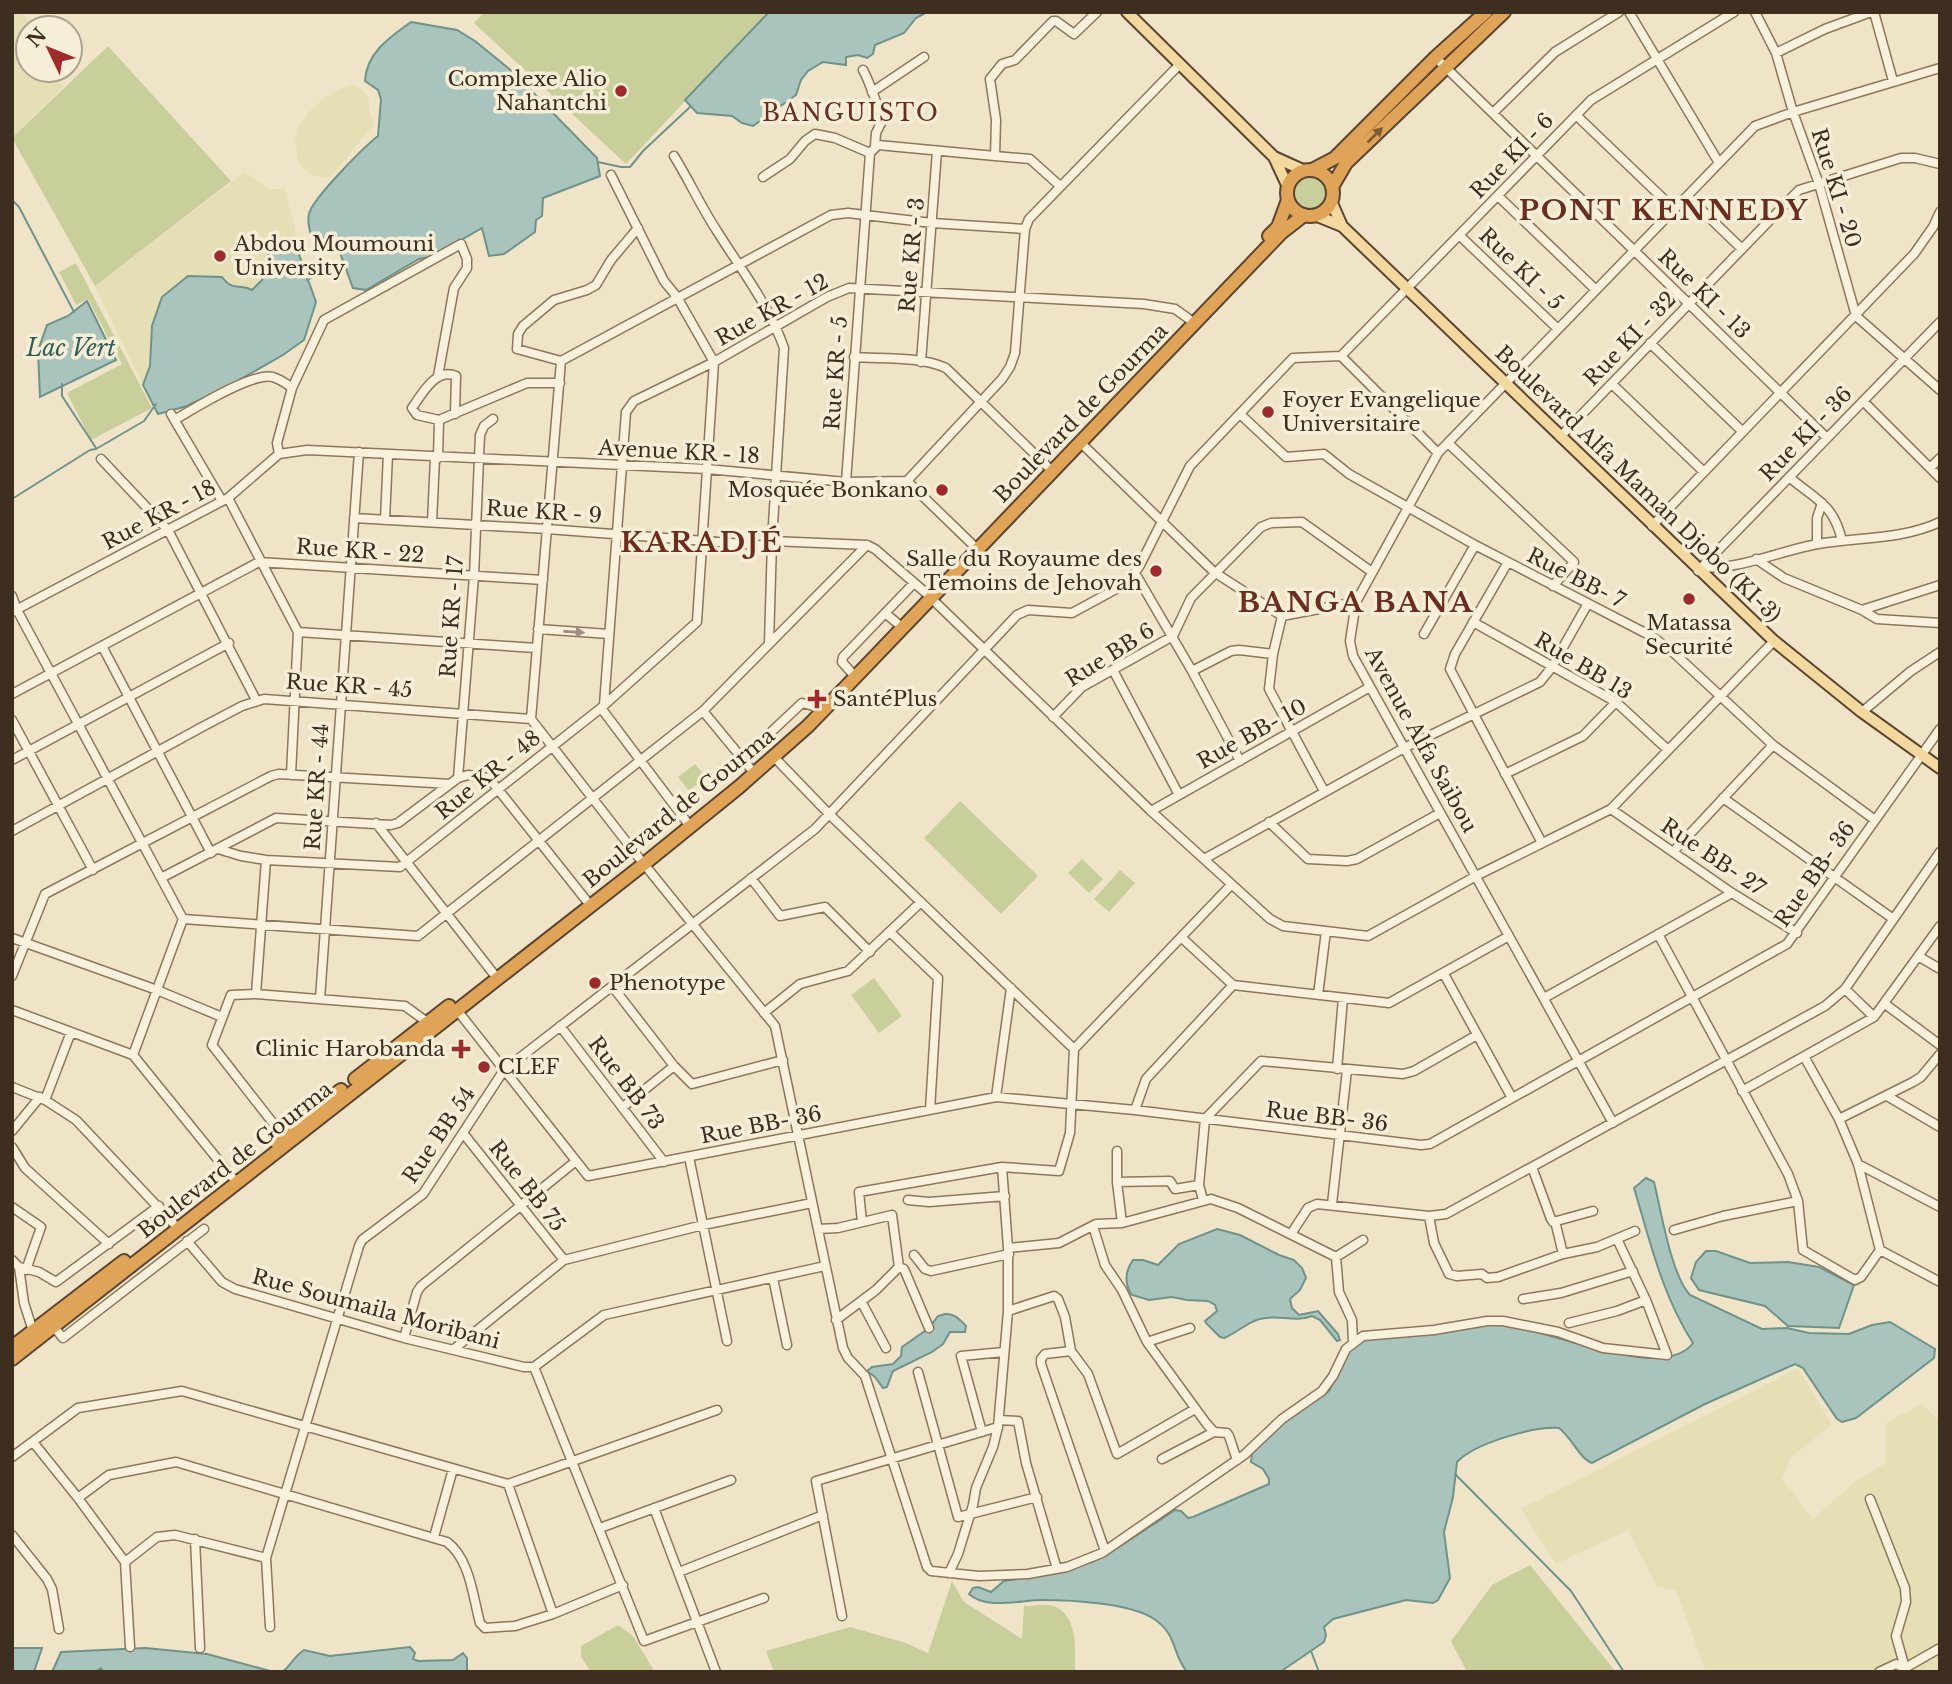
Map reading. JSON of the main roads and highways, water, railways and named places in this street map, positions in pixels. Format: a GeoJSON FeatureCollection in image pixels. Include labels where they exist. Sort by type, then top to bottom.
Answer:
{"type":"FeatureCollection","features":[{"type":"Feature","properties":{"kind":"highway"},"geometry":{"type":"LineString","coordinates":[[1486,12],[1441,62],[1346,163],[1332,187],[1331,201],[1322,212],[1310,215],[1294,209],[1288,193],[1297,174],[1335,158],[1441,62],[1504,12]]}},
{"type":"Feature","properties":{"kind":"highway"},"geometry":{"type":"LineString","coordinates":[[1308,170],[1324,175],[1332,187]]}},
{"type":"Feature","properties":{"kind":"highway","name":"Boulevard de Gourma"},"geometry":{"type":"LineString","coordinates":[[12,1347],[54,1327],[774,757],[808,726],[972,544],[1278,227],[1288,193]]}},
{"type":"Feature","properties":{"kind":"highway","name":"Boulevard de Gourma"},"geometry":{"type":"LineString","coordinates":[[12,1359],[36,1335],[173,1223],[427,1022],[586,900],[641,862],[750,768],[817,707],[897,623],[1080,442],[1281,233],[1310,215]]}},
{"type":"Feature","properties":{"kind":"main road"},"geometry":{"type":"LineString","coordinates":[[1127,12],[1274,157],[1308,170]]}},
{"type":"Feature","properties":{"kind":"main road"},"geometry":{"type":"LineString","coordinates":[[1274,157],[1288,193]]}},
{"type":"Feature","properties":{"kind":"main road","name":"Boulevard Alfa Maman Djobo (KI-3)"},"geometry":{"type":"LineString","coordinates":[[1331,201],[1342,226],[1774,641],[1861,712],[1940,768]]}},
{"type":"Feature","properties":{"kind":"main road","name":"Boulevard Alfa Maman Djobo (KI-3)"},"geometry":{"type":"LineString","coordinates":[[1310,215],[1342,226]]}},
{"type":"Feature","properties":{"kind":"water"},"geometry":{"type":"Polygon","coordinates":[[[769,12],[927,12],[916,18],[904,33],[875,45],[873,54],[867,58],[858,55],[846,57],[846,65],[823,62],[808,71],[801,80],[796,95],[753,126],[732,116],[697,113],[685,100],[769,12]]]}},
{"type":"Feature","properties":{"kind":"water"},"geometry":{"type":"Polygon","coordinates":[[[411,22],[457,30],[475,41],[513,72],[597,158],[600,176],[543,198],[542,216],[536,220],[535,232],[504,254],[489,256],[482,228],[432,257],[419,259],[366,290],[353,288],[339,250],[330,239],[311,235],[309,214],[328,186],[378,136],[381,99],[378,90],[365,81],[366,71],[380,47],[411,22]]]}},
{"type":"Feature","properties":{"kind":"water"},"geometry":{"type":"Polygon","coordinates":[[[278,247],[297,249],[316,302],[304,340],[232,384],[187,406],[158,414],[143,385],[150,366],[152,326],[162,297],[188,276],[222,277],[233,286],[252,290],[262,280],[269,252],[278,247]]]}},
{"type":"Feature","properties":{"kind":"water","name":"Lac Vert"},"geometry":{"type":"Polygon","coordinates":[[[87,301],[116,360],[40,397],[38,351],[47,325],[68,316],[87,301]]]}},
{"type":"Feature","properties":{"kind":"water"},"geometry":{"type":"Polygon","coordinates":[[[1646,1178],[1654,1182],[1672,1258],[1683,1286],[1690,1295],[1762,1329],[1787,1328],[1809,1333],[1849,1334],[1872,1325],[1890,1322],[1935,1349],[1934,1358],[1856,1418],[1842,1422],[1837,1419],[1803,1368],[1795,1364],[1705,1404],[1592,1463],[1559,1428],[1520,1433],[1477,1448],[1457,1462],[1453,1497],[1444,1532],[1450,1578],[1438,1600],[1433,1603],[1406,1600],[1333,1619],[1324,1627],[1324,1642],[1280,1672],[1187,1672],[1162,1625],[1131,1609],[1068,1601],[994,1603],[976,1599],[969,1594],[973,1588],[991,1592],[1004,1581],[1044,1575],[1092,1562],[1175,1510],[1181,1511],[1188,1518],[1193,1517],[1269,1484],[1263,1469],[1251,1462],[1252,1453],[1288,1418],[1329,1391],[1350,1348],[1358,1341],[1445,1327],[1497,1324],[1629,1356],[1656,1358],[1678,1354],[1693,1343],[1665,1287],[1634,1188],[1646,1178]]]}},
{"type":"Feature","properties":{"kind":"water"},"geometry":{"type":"Polygon","coordinates":[[[1217,1229],[1240,1235],[1294,1260],[1302,1268],[1306,1278],[1300,1290],[1290,1299],[1292,1308],[1299,1315],[1318,1311],[1340,1340],[1337,1341],[1320,1320],[1312,1316],[1299,1319],[1260,1319],[1224,1338],[1205,1321],[1217,1311],[1215,1305],[1208,1301],[1172,1297],[1149,1300],[1132,1295],[1126,1278],[1133,1260],[1158,1265],[1179,1244],[1217,1229]]]}},
{"type":"Feature","properties":{"kind":"water"},"geometry":{"type":"Polygon","coordinates":[[[1706,1251],[1716,1251],[1750,1263],[1788,1262],[1819,1267],[1854,1285],[1839,1328],[1788,1326],[1765,1306],[1699,1290],[1691,1278],[1696,1262],[1706,1251]]]}},
{"type":"Feature","properties":{"kind":"water"},"geometry":{"type":"Polygon","coordinates":[[[945,1314],[959,1319],[966,1326],[965,1332],[950,1332],[943,1344],[932,1352],[893,1371],[887,1387],[883,1388],[867,1371],[872,1367],[893,1364],[901,1356],[902,1347],[929,1328],[938,1316],[945,1314]]]}},
{"type":"Feature","properties":{"kind":"water"},"geometry":{"type":"Polygon","coordinates":[[[410,1647],[415,1653],[413,1659],[418,1661],[453,1660],[463,1653],[467,1658],[467,1672],[282,1672],[304,1650],[330,1656],[410,1647]]]}},
{"type":"Feature","properties":{"kind":"water"},"geometry":{"type":"Polygon","coordinates":[[[12,1648],[42,1648],[34,1672],[12,1672],[12,1648]]]}},
{"type":"Feature","properties":{"kind":"water"},"geometry":{"type":"Polygon","coordinates":[[[145,1648],[207,1654],[274,1672],[104,1672],[101,1668],[95,1672],[52,1672],[61,1652],[145,1648]]]}},
{"type":"Feature","properties":{"kind":"waterway"},"geometry":{"type":"LineString","coordinates":[[598,162],[630,167],[644,150],[690,107]]}},
{"type":"Feature","properties":{"kind":"waterway"},"geometry":{"type":"LineString","coordinates":[[12,200],[19,207],[74,312]]}},
{"type":"Feature","properties":{"kind":"waterway"},"geometry":{"type":"LineString","coordinates":[[307,280],[342,261]]}},
{"type":"Feature","properties":{"kind":"waterway"},"geometry":{"type":"LineString","coordinates":[[62,384],[62,396],[96,448]]}},
{"type":"Feature","properties":{"kind":"waterway"},"geometry":{"type":"LineString","coordinates":[[12,499],[90,450],[144,421],[156,404]]}},
{"type":"Feature","properties":{"kind":"waterway"},"geometry":{"type":"LineString","coordinates":[[1455,1474],[1571,1591],[1624,1672]]}},
{"type":"Feature","properties":{"kind":"waterway"},"geometry":{"type":"LineString","coordinates":[[1311,1651],[1319,1672]]}},
{"type":"Feature","properties":{"kind":"place","name":"Complexe Alio Nahantchi"},"geometry":{"type":"Point","coordinates":[621,91]}},
{"type":"Feature","properties":{"kind":"place","name":"Abdou Moumouni University"},"geometry":{"type":"Point","coordinates":[220,256]}},
{"type":"Feature","properties":{"kind":"place","name":"Foyer Evangelique Universitaire"},"geometry":{"type":"Point","coordinates":[1268,412]}},
{"type":"Feature","properties":{"kind":"place","name":"Mosquée Bonkano"},"geometry":{"type":"Point","coordinates":[942,490]}},
{"type":"Feature","properties":{"kind":"place","name":"Salle du Royaume des Temoins de Jehovah"},"geometry":{"type":"Point","coordinates":[1156,571]}},
{"type":"Feature","properties":{"kind":"place","name":"Matassa Securité"},"geometry":{"type":"Point","coordinates":[1689,599]}},
{"type":"Feature","properties":{"kind":"place","name":"SantéPlus"},"geometry":{"type":"Point","coordinates":[817,699]}},
{"type":"Feature","properties":{"kind":"place","name":"Phenotype"},"geometry":{"type":"Point","coordinates":[595,983]}},
{"type":"Feature","properties":{"kind":"place","name":"Clinic Harobanda"},"geometry":{"type":"Point","coordinates":[461,1049]}},
{"type":"Feature","properties":{"kind":"place","name":"CLEF"},"geometry":{"type":"Point","coordinates":[484,1067]}},
{"type":"Feature","properties":{"kind":"district","name":"BANGUISTO"},"geometry":{"type":"Point","coordinates":[851,113]}},
{"type":"Feature","properties":{"kind":"district","name":"PONT KENNEDY"},"geometry":{"type":"Point","coordinates":[1664,210]}},
{"type":"Feature","properties":{"kind":"district","name":"KARADJÉ"},"geometry":{"type":"Point","coordinates":[702,542]}},
{"type":"Feature","properties":{"kind":"district","name":"BANGA BANA"},"geometry":{"type":"Point","coordinates":[1356,602]}}]}
